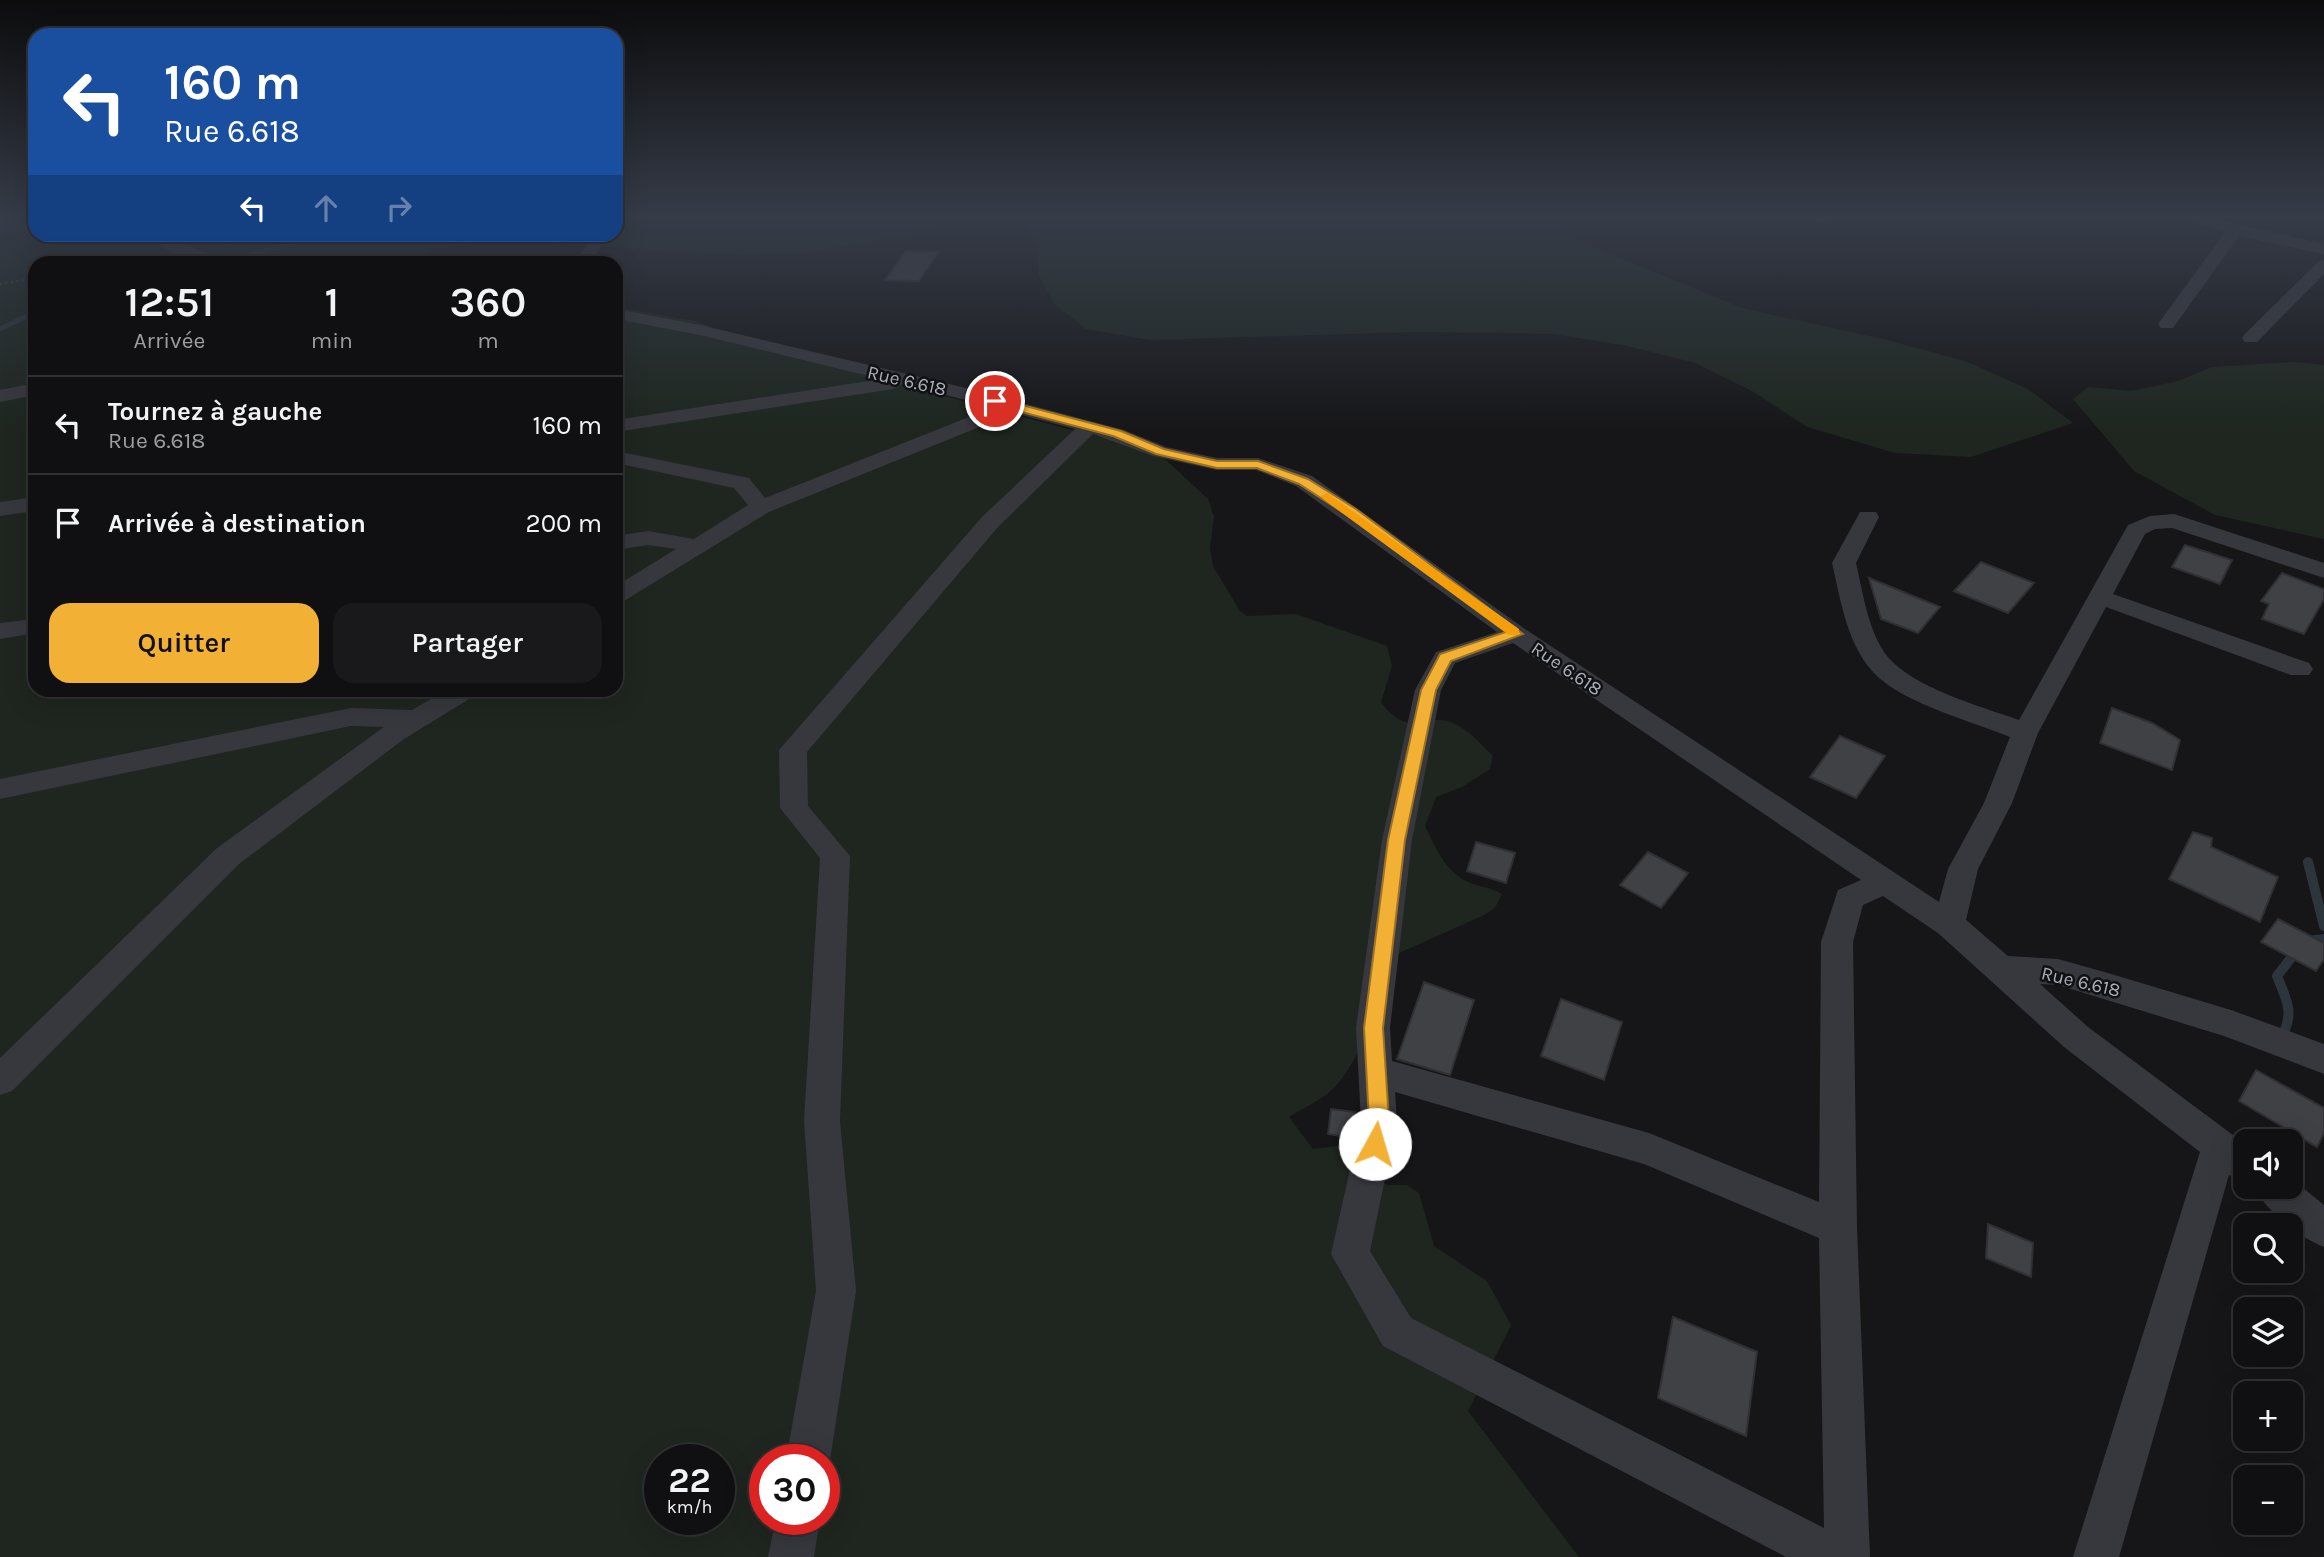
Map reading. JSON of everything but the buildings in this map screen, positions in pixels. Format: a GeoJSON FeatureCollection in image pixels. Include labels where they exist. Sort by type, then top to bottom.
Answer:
{"type":"FeatureCollection","features":[{"type":"Feature","properties":{"kind":"street"},"geometry":{"type":"LineString","coordinates":[[2168,324],[2194,288]]}},
{"type":"Feature","properties":{"kind":"street"},"geometry":{"type":"LineString","coordinates":[[2251,338],[2301,288]]}},
{"type":"Feature","properties":{"kind":"street","name":"Rue 6.618"},"geometry":{"type":"LineString","coordinates":[[623,315],[699,330],[1014,406],[1089,426],[1160,452],[1217,464],[1258,464],[1304,481],[1351,512],[1516,634],[1949,923],[2001,968],[2058,972],[2108,986],[2231,1024],[2324,1059]]}},
{"type":"Feature","properties":{"kind":"street"},"geometry":{"type":"LineString","coordinates":[[623,425],[910,381]]}},
{"type":"Feature","properties":{"kind":"street"},"geometry":{"type":"LineString","coordinates":[[0,396],[28,390]]}},
{"type":"Feature","properties":{"kind":"street"},"geometry":{"type":"LineString","coordinates":[[623,592],[761,507],[1014,406]]}},
{"type":"Feature","properties":{"kind":"street"},"geometry":{"type":"LineString","coordinates":[[811,1444],[836,1291],[822,1121],[835,856],[793,808],[793,750],[990,522],[1089,426]]}},
{"type":"Feature","properties":{"kind":"street"},"geometry":{"type":"LineString","coordinates":[[623,458],[741,483],[761,507]]}},
{"type":"Feature","properties":{"kind":"street"},"geometry":{"type":"LineString","coordinates":[[0,509],[28,505]]}},
{"type":"Feature","properties":{"kind":"street"},"geometry":{"type":"LineString","coordinates":[[1868,517],[1844,563],[1867,641],[1887,671],[1908,684],[2025,733]]}},
{"type":"Feature","properties":{"kind":"street"},"geometry":{"type":"LineString","coordinates":[[1949,923],[1963,869],[1998,803],[2025,733],[2136,530],[2150,523],[2174,521],[2196,526],[2324,571]]}},
{"type":"Feature","properties":{"kind":"street"},"geometry":{"type":"LineString","coordinates":[[623,542],[648,538],[697,547]]}},
{"type":"Feature","properties":{"kind":"street"},"geometry":{"type":"LineString","coordinates":[[2099,597],[2300,669]]}},
{"type":"Feature","properties":{"kind":"street"},"geometry":{"type":"LineString","coordinates":[[0,631],[28,627]]}},
{"type":"Feature","properties":{"kind":"street"},"geometry":{"type":"LineString","coordinates":[[1516,634],[1446,658],[1429,690],[1397,840],[1373,1028],[1379,1121],[1350,1254],[1397,1332],[1833,1557]]}},
{"type":"Feature","properties":{"kind":"street"},"geometry":{"type":"LineString","coordinates":[[0,1080],[228,856],[418,719],[454,697]]}},
{"type":"Feature","properties":{"kind":"street"},"geometry":{"type":"LineString","coordinates":[[0,789],[351,717],[418,719]]}},
{"type":"Feature","properties":{"kind":"street"},"geometry":{"type":"LineString","coordinates":[[1847,1557],[1838,1228],[1837,942],[1849,898],[1887,881]]}},
{"type":"Feature","properties":{"kind":"street"},"geometry":{"type":"LineString","coordinates":[[2001,968],[2077,1037],[2232,1155],[2096,1557]]}},
{"type":"Feature","properties":{"kind":"street"},"geometry":{"type":"LineString","coordinates":[[1375,1071],[1649,1149],[1838,1228]]}},
{"type":"Feature","properties":{"kind":"street"},"geometry":{"type":"LineString","coordinates":[[2288,1199],[2324,1229]]}},
{"type":"Feature","properties":{"kind":"street"},"geometry":{"type":"LineString","coordinates":[[792,1557],[795,1535]]}},
{"type":"Feature","properties":{"kind":"shaded area"},"geometry":{"type":"Polygon","coordinates":[[[0,288],[28,288],[28,697],[623,697],[623,308],[696,321],[735,336],[940,395],[1083,433],[1135,442],[1166,460],[1208,499],[1214,516],[1210,548],[1213,566],[1240,611],[1247,616],[1296,614],[1387,646],[1392,666],[1381,702],[1391,714],[1409,722],[1434,720],[1455,724],[1471,734],[1493,756],[1490,769],[1462,787],[1436,797],[1425,826],[1442,859],[1454,873],[1470,883],[1502,894],[1495,908],[1388,958],[1369,1026],[1346,1073],[1330,1091],[1289,1117],[1313,1149],[1338,1146],[1387,1185],[1407,1185],[1419,1193],[1434,1246],[1487,1281],[1511,1325],[1468,1411],[1579,1557],[0,1557],[0,288]]]}},
{"type":"Feature","properties":{"kind":"shaded area"},"geometry":{"type":"Polygon","coordinates":[[[1045,288],[1692,288],[1742,308],[1887,340],[1965,361],[2028,389],[2073,423],[1971,457],[1895,453],[1807,427],[1752,391],[1695,363],[1627,346],[1553,334],[1417,332],[1149,340],[1086,329],[1054,304],[1045,288]]]}},
{"type":"Feature","properties":{"kind":"shaded area"},"geometry":{"type":"Polygon","coordinates":[[[2293,362],[2324,365],[2324,539],[2215,515],[2134,471],[2073,399],[2088,387],[2131,391],[2178,381],[2212,367],[2293,362]]]}},
{"type":"Feature","properties":{"kind":"waterway"},"geometry":{"type":"LineString","coordinates":[[0,329],[28,315]]}},
{"type":"Feature","properties":{"kind":"waterway"},"geometry":{"type":"LineString","coordinates":[[2308,862],[2324,926]]}},
{"type":"Feature","properties":{"kind":"waterway"},"geometry":{"type":"LineString","coordinates":[[2308,941],[2324,939]]}},
{"type":"Feature","properties":{"kind":"waterway"},"geometry":{"type":"LineString","coordinates":[[2281,1038],[2289,1014],[2277,976],[2298,949]]}},
{"type":"Feature","properties":{"kind":"slow traffic"},"geometry":{"type":"LineString","coordinates":[[1327,496],[1514,632]]}},
{"type":"Feature","properties":{"kind":"route"},"geometry":{"type":"LineString","coordinates":[[995,401],[1117,434],[1160,452],[1217,464],[1258,464],[1304,481],[1351,512],[1516,634],[1446,658],[1429,690],[1397,840],[1373,1028],[1379,1121],[1375,1144]]}}]}
